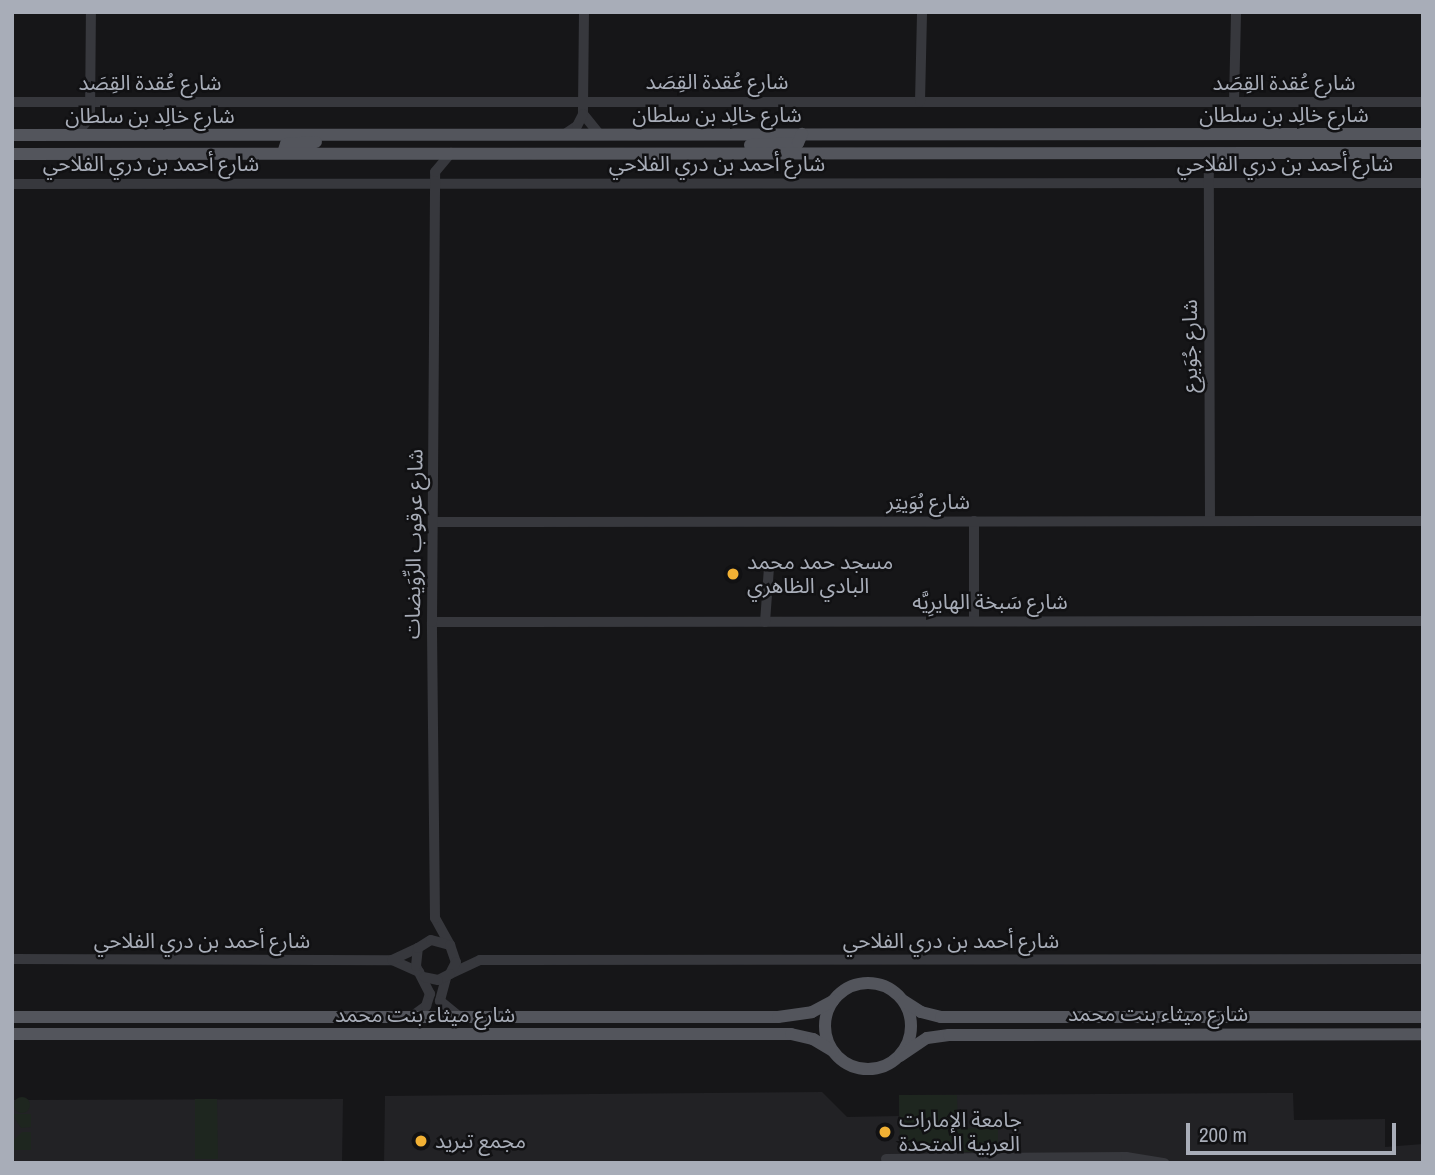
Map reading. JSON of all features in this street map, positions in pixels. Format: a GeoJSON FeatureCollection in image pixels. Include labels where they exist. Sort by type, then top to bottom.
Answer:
{"type":"FeatureCollection","features":[{"type":"Feature","properties":{"kind":"main road"},"geometry":{"type":"LineString","coordinates":[[283,153],[288,143],[369,140],[393,134]]}},
{"type":"Feature","properties":{"kind":"main road"},"geometry":{"type":"LineString","coordinates":[[695,153],[720,145],[798,143],[802,134]]}},
{"type":"Feature","properties":{"kind":"main road","name":"شارع خالِد بن سلطان"},"geometry":{"type":"LineString","coordinates":[[12,135],[1423,134]]}},
{"type":"Feature","properties":{"kind":"main road","name":"شارع خالِد بن سلطان"},"geometry":{"type":"LineString","coordinates":[[12,154],[1423,153]]}},
{"type":"Feature","properties":{"kind":"main road"},"geometry":{"type":"LineString","coordinates":[[868,983],[888,987],[904,1001],[912,1029],[900,1056],[883,1067],[862,1069],[848,1065],[833,1051],[825,1022],[833,1001],[848,988],[868,983]]}},
{"type":"Feature","properties":{"kind":"main road","name":"شارع ميثاء بنت محمد"},"geometry":{"type":"LineString","coordinates":[[13,1017],[790,1017],[833,1001]]}},
{"type":"Feature","properties":{"kind":"main road","name":"شارع ميثاء بنت محمد"},"geometry":{"type":"LineString","coordinates":[[904,1001],[920,1012],[940,1017],[1423,1017]]}},
{"type":"Feature","properties":{"kind":"main road","name":"شارع ميثاء بنت محمد"},"geometry":{"type":"LineString","coordinates":[[12,1034],[791,1034],[814,1039],[833,1051]]}},
{"type":"Feature","properties":{"kind":"main road"},"geometry":{"type":"LineString","coordinates":[[12,1040],[58,1034]]}},
{"type":"Feature","properties":{"kind":"main road","name":"شارع ميثاء بنت محمد"},"geometry":{"type":"LineString","coordinates":[[900,1056],[927,1038],[949,1035],[1423,1034]]}},
{"type":"Feature","properties":{"kind":"street"},"geometry":{"type":"LineString","coordinates":[[75,135],[90,118],[91,12]]}},
{"type":"Feature","properties":{"kind":"street"},"geometry":{"type":"LineString","coordinates":[[565,134],[577,126],[583,114],[584,12]]}},
{"type":"Feature","properties":{"kind":"street"},"geometry":{"type":"LineString","coordinates":[[920,102],[922,12]]}},
{"type":"Feature","properties":{"kind":"street"},"geometry":{"type":"LineString","coordinates":[[1234,102],[1236,12]]}},
{"type":"Feature","properties":{"kind":"street","name":"شارع عُقدة القِصَد"},"geometry":{"type":"LineString","coordinates":[[12,102],[1423,102]]}},
{"type":"Feature","properties":{"kind":"street"},"geometry":{"type":"LineString","coordinates":[[583,114],[599,134]]}},
{"type":"Feature","properties":{"kind":"street"},"geometry":{"type":"LineString","coordinates":[[90,118],[109,136]]}},
{"type":"Feature","properties":{"kind":"street"},"geometry":{"type":"LineString","coordinates":[[419,153],[435,172],[451,153]]}},
{"type":"Feature","properties":{"kind":"street"},"geometry":{"type":"LineString","coordinates":[[1194,153],[1209,170],[1222,153]]}},
{"type":"Feature","properties":{"kind":"street","name":"شارع جُوَيرِع"},"geometry":{"type":"LineString","coordinates":[[1209,170],[1210,521]]}},
{"type":"Feature","properties":{"kind":"street","name":"شارع عرقوب الرِّوَيضات"},"geometry":{"type":"LineString","coordinates":[[421,945],[435,918],[432,622],[435,172]]}},
{"type":"Feature","properties":{"kind":"street","name":"شارع أحمد بن دري الفلاحي"},"geometry":{"type":"LineString","coordinates":[[12,184],[1423,183]]}},
{"type":"Feature","properties":{"kind":"street"},"geometry":{"type":"LineString","coordinates":[[974,521],[974,621]]}},
{"type":"Feature","properties":{"kind":"street","name":"شارع بُوَيتِر"},"geometry":{"type":"LineString","coordinates":[[434,522],[1423,521]]}},
{"type":"Feature","properties":{"kind":"street"},"geometry":{"type":"LineString","coordinates":[[765,622],[769,567]]}},
{"type":"Feature","properties":{"kind":"street","name":"شارع سَبخة الهايرِيَّه"},"geometry":{"type":"LineString","coordinates":[[432,622],[1423,621]]}},
{"type":"Feature","properties":{"kind":"street","name":"شارع عرقوب الرِّوَيضات"},"geometry":{"type":"LineString","coordinates":[[435,918],[451,947]]}},
{"type":"Feature","properties":{"kind":"street"},"geometry":{"type":"LineString","coordinates":[[411,1017],[429,1000],[415,960],[421,945],[438,939],[451,947],[456,962],[439,1001],[460,1017]]}},
{"type":"Feature","properties":{"kind":"street","name":"شارع أحمد بن دري الفلاحي"},"geometry":{"type":"LineString","coordinates":[[392,960],[421,945]]}},
{"type":"Feature","properties":{"kind":"street","name":"شارع أحمد بن دري الفلاحي"},"geometry":{"type":"LineString","coordinates":[[451,947],[480,960],[1423,959]]}},
{"type":"Feature","properties":{"kind":"street","name":"شارع أحمد بن دري الفلاحي"},"geometry":{"type":"LineString","coordinates":[[12,959],[392,960],[421,974]]}},
{"type":"Feature","properties":{"kind":"street","name":"شارع أحمد بن دري الفلاحي"},"geometry":{"type":"LineString","coordinates":[[448,976],[480,960]]}},
{"type":"Feature","properties":{"kind":"street"},"geometry":{"type":"LineString","coordinates":[[421,974],[448,976]]}},
{"type":"Feature","properties":{"kind":"street"},"geometry":{"type":"LineString","coordinates":[[886,1159],[1099,1156],[1165,1163]]}},
{"type":"Feature","properties":{"kind":"shaded area","name":"جامعة الإمارات العربية المتحدة"},"geometry":{"type":"Polygon","coordinates":[[[822,1092],[847,1117],[899,1116],[899,1095],[1293,1093],[1294,1120],[1385,1119],[1385,1147],[1423,1144],[1423,1163],[384,1163],[385,1096],[822,1092]]]}},
{"type":"Feature","properties":{"kind":"shaded area"},"geometry":{"type":"Polygon","coordinates":[[[899,1095],[957,1095],[958,1128],[998,1129],[998,1152],[900,1152],[899,1095]]]}},
{"type":"Feature","properties":{"kind":"shaded area"},"geometry":{"type":"Polygon","coordinates":[[[19,1097],[25,1097],[30,1105],[28,1111],[19,1113],[14,1108],[14,1102],[19,1097]]]}},
{"type":"Feature","properties":{"kind":"shaded area"},"geometry":{"type":"Polygon","coordinates":[[[195,1099],[217,1099],[218,1159],[195,1159],[195,1099]]]}},
{"type":"Feature","properties":{"kind":"shaded area"},"geometry":{"type":"Polygon","coordinates":[[[343,1099],[342,1163],[12,1163],[12,1100],[343,1099]]]}},
{"type":"Feature","properties":{"kind":"shaded area"},"geometry":{"type":"Polygon","coordinates":[[[12,1114],[31,1114],[31,1127],[21,1128],[12,1114]]]}},
{"type":"Feature","properties":{"kind":"shaded area"},"geometry":{"type":"Polygon","coordinates":[[[22,1132],[31,1132],[31,1150],[12,1150],[12,1142],[22,1132]]]}},
{"type":"Feature","properties":{"kind":"place","name":"مسجد حمد محمد البادي الظاهري"},"geometry":{"type":"Point","coordinates":[733,574]}},
{"type":"Feature","properties":{"kind":"place","name":"جامعة الإمارات العربية المتحدة"},"geometry":{"type":"Point","coordinates":[885,1132]}},
{"type":"Feature","properties":{"kind":"place","name":"مجمع تبريد"},"geometry":{"type":"Point","coordinates":[421,1141]}}]}
